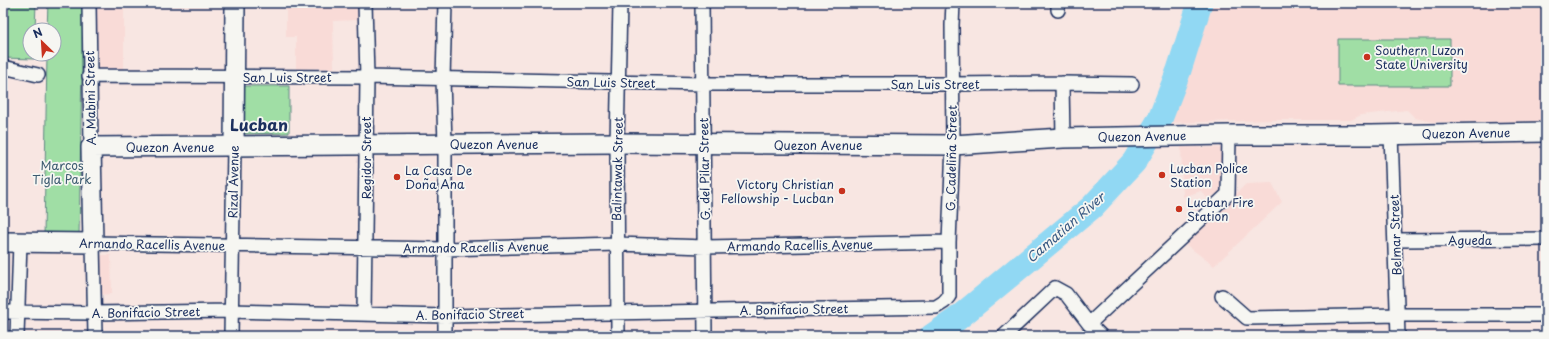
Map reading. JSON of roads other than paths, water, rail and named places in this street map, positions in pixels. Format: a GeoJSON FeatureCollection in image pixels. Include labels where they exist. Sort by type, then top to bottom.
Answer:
{"type":"FeatureCollection","features":[{"type":"Feature","properties":{"kind":"main road","name":"Rizal Avenue"},"geometry":{"type":"LineString","coordinates":[[234,147],[235,3]]}},
{"type":"Feature","properties":{"kind":"main road","name":"Quezon Avenue"},"geometry":{"type":"LineString","coordinates":[[90,147],[617,143],[953,145],[1093,137],[1546,132]]}},
{"type":"Feature","properties":{"kind":"main road","name":"A. Mabini Street"},"geometry":{"type":"LineString","coordinates":[[90,147],[93,243]]}},
{"type":"Feature","properties":{"kind":"main road","name":"Armando Racellis Avenue"},"geometry":{"type":"LineString","coordinates":[[11,242],[93,243]]}},
{"type":"Feature","properties":{"kind":"street","name":"A. Mabini Street"},"geometry":{"type":"LineString","coordinates":[[89,3],[90,147]]}},
{"type":"Feature","properties":{"kind":"street","name":"Regidor Street"},"geometry":{"type":"LineString","coordinates":[[364,314],[367,77],[365,3]]}},
{"type":"Feature","properties":{"kind":"street"},"geometry":{"type":"LineString","coordinates":[[445,336],[444,79],[446,3]]}},
{"type":"Feature","properties":{"kind":"street","name":"Balintawak Street"},"geometry":{"type":"LineString","coordinates":[[618,336],[617,143],[620,3]]}},
{"type":"Feature","properties":{"kind":"street","name":"G. del Pilar Street"},"geometry":{"type":"LineString","coordinates":[[702,3],[705,336]]}},
{"type":"Feature","properties":{"kind":"street","name":"G. Cadeliña Street"},"geometry":{"type":"LineString","coordinates":[[936,307],[944,302],[949,296],[949,242],[953,145],[953,3]]}},
{"type":"Feature","properties":{"kind":"street"},"geometry":{"type":"LineString","coordinates":[[3,67],[38,75]]}},
{"type":"Feature","properties":{"kind":"street","name":"San Luis Street"},"geometry":{"type":"LineString","coordinates":[[89,76],[367,77],[703,84],[1132,84]]}},
{"type":"Feature","properties":{"kind":"street"},"geometry":{"type":"LineString","coordinates":[[1062,83],[1063,138]]}},
{"type":"Feature","properties":{"kind":"street","name":"Belmar Street"},"geometry":{"type":"LineString","coordinates":[[1391,134],[1398,336]]}},
{"type":"Feature","properties":{"kind":"street"},"geometry":{"type":"LineString","coordinates":[[1089,324],[1228,194],[1229,135]]}},
{"type":"Feature","properties":{"kind":"street","name":"Rizal Avenue"},"geometry":{"type":"LineString","coordinates":[[232,336],[231,311],[234,147]]}},
{"type":"Feature","properties":{"kind":"street","name":"Agueda"},"geometry":{"type":"LineString","coordinates":[[1395,240],[1546,239]]}},
{"type":"Feature","properties":{"kind":"street"},"geometry":{"type":"LineString","coordinates":[[11,242],[18,312],[17,336]]}},
{"type":"Feature","properties":{"kind":"street","name":"Armando Racellis Avenue"},"geometry":{"type":"LineString","coordinates":[[93,243],[445,249],[617,244],[705,247],[949,242]]}},
{"type":"Feature","properties":{"kind":"street","name":"A. Mabini Street"},"geometry":{"type":"LineString","coordinates":[[93,243],[94,336]]}},
{"type":"Feature","properties":{"kind":"street"},"geometry":{"type":"LineString","coordinates":[[1004,336],[1055,288],[1066,294],[1089,324],[1101,336]]}},
{"type":"Feature","properties":{"kind":"street"},"geometry":{"type":"LineString","coordinates":[[1222,296],[1247,318],[1273,319],[1398,315],[1546,315]]}},
{"type":"Feature","properties":{"kind":"street","name":"A. Bonifacio Street"},"geometry":{"type":"LineString","coordinates":[[3,312],[94,313],[231,311],[445,316],[936,307]]}},
{"type":"Feature","properties":{"kind":"waterway","name":"Camatian River"},"geometry":{"type":"LineString","coordinates":[[932,336],[957,319],[1092,207],[1134,162],[1160,119],[1179,70],[1200,3]]}},
{"type":"Feature","properties":{"kind":"place","name":"Southern Luzon State University"},"geometry":{"type":"Point","coordinates":[1367,57]}},
{"type":"Feature","properties":{"kind":"place","name":"Lucban Police Station"},"geometry":{"type":"Point","coordinates":[1162,175]}},
{"type":"Feature","properties":{"kind":"place","name":"La Casa De Doña Ana"},"geometry":{"type":"Point","coordinates":[397,177]}},
{"type":"Feature","properties":{"kind":"place","name":"Victory Christian Fellowship - Lucban"},"geometry":{"type":"Point","coordinates":[842,191]}},
{"type":"Feature","properties":{"kind":"place","name":"Lucban Fire Station"},"geometry":{"type":"Point","coordinates":[1179,209]}},
{"type":"Feature","properties":{"kind":"district","name":"Lucban"},"geometry":{"type":"Point","coordinates":[259,124]}},
{"type":"Feature","properties":{"kind":"park label","name":"Marcos Tigla Park"},"geometry":{"type":"Point","coordinates":[62,172]}}]}
